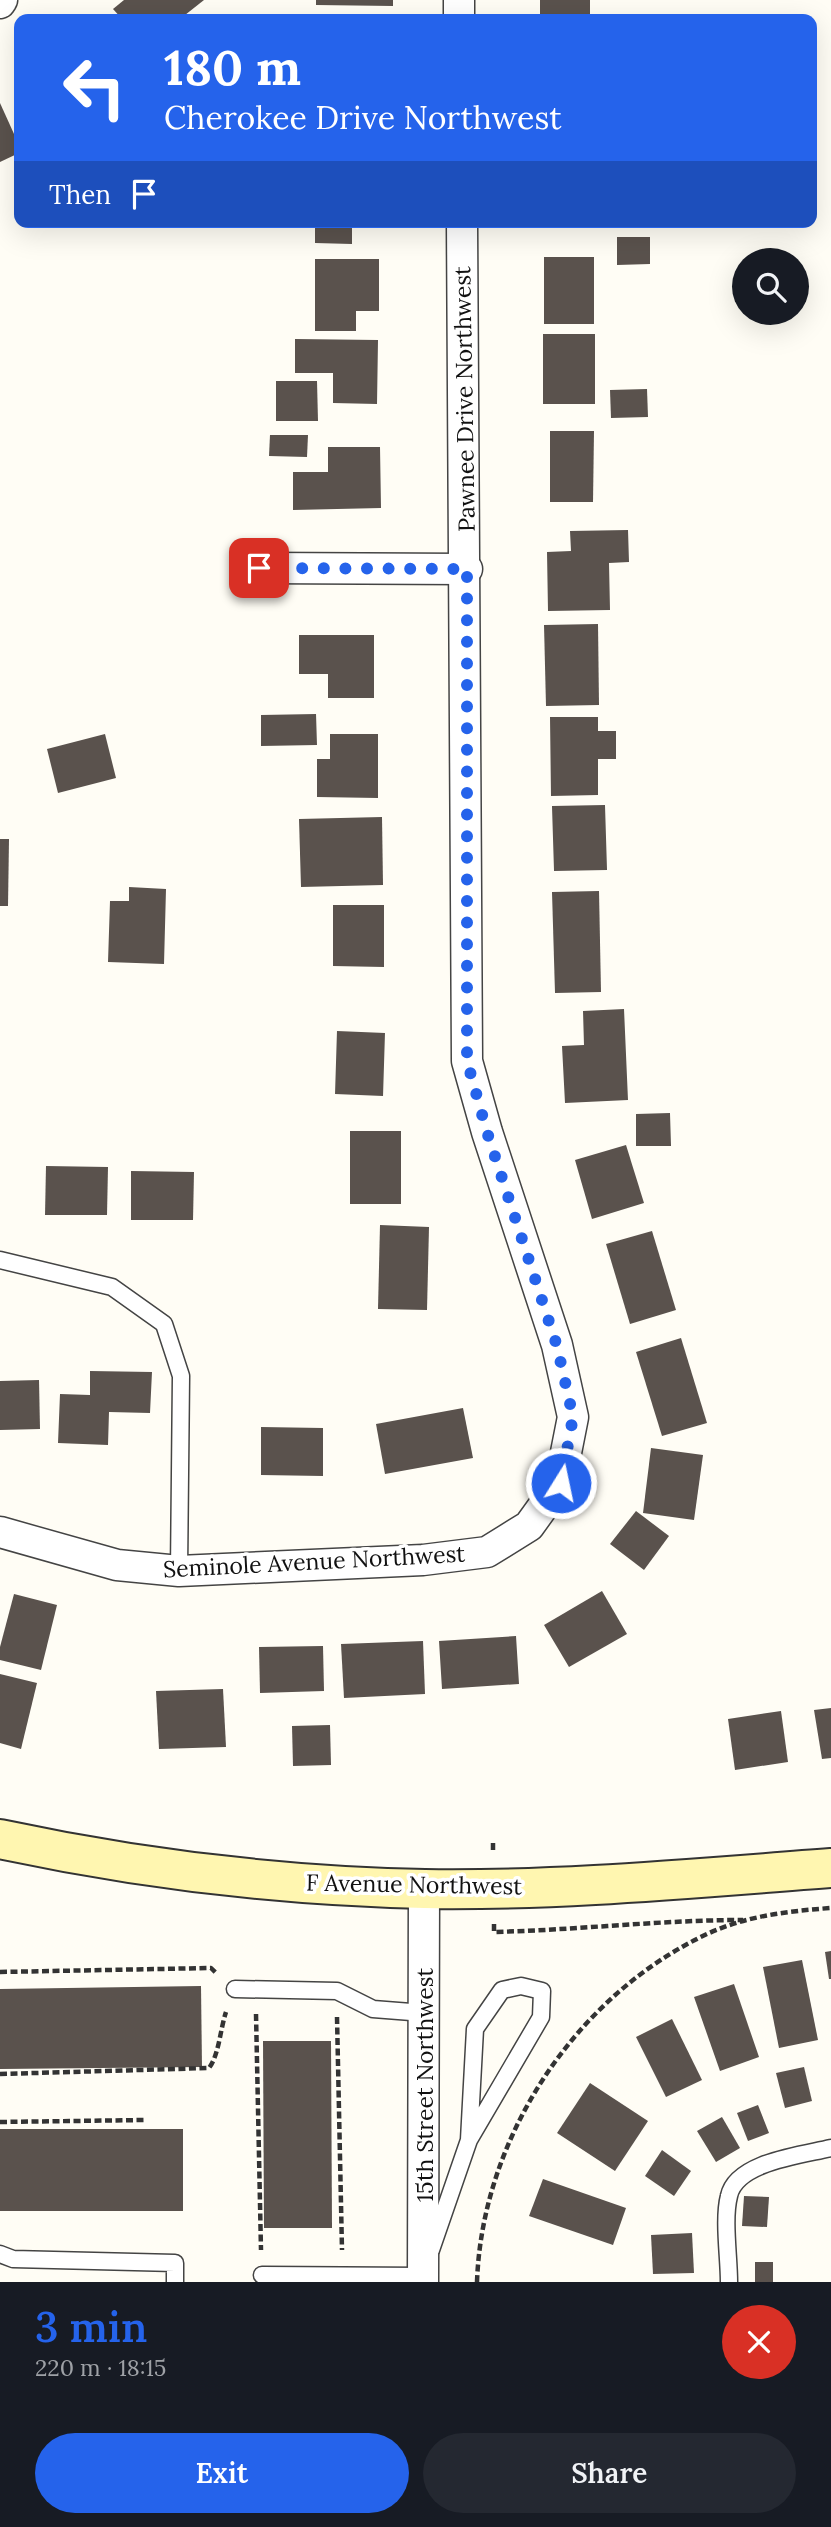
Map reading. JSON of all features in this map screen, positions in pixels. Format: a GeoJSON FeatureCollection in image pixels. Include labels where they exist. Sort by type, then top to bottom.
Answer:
{"type":"FeatureCollection","features":[{"type":"Feature","properties":{"kind":"main road","name":"F Avenue Northwest"},"geometry":{"type":"LineString","coordinates":[[0,1839],[64,1853],[221,1877],[424,1889],[595,1885],[831,1868]]}},
{"type":"Feature","properties":{"kind":"street","name":"Pawnee Drive Northwest"},"geometry":{"type":"LineString","coordinates":[[462,228],[467,569],[467,1061],[487,1132],[557,1346],[573,1417],[561,1483]]}},
{"type":"Feature","properties":{"kind":"street"},"geometry":{"type":"LineString","coordinates":[[259,568],[467,569]]}},
{"type":"Feature","properties":{"kind":"street","name":"Seminole Avenue Northwest"},"geometry":{"type":"LineString","coordinates":[[0,1532],[117,1565],[180,1571],[423,1560],[487,1552],[529,1526],[561,1483]]}},
{"type":"Feature","properties":{"kind":"street","name":"15th Street Northwest"},"geometry":{"type":"LineString","coordinates":[[423,2279],[424,1889]]}},
{"type":"Feature","properties":{"kind":"lane"},"geometry":{"type":"LineString","coordinates":[[0,1260],[112,1287],[164,1324],[181,1376],[180,1571]]}},
{"type":"Feature","properties":{"kind":"lane"},"geometry":{"type":"LineString","coordinates":[[262,2275],[423,2279],[469,2140],[541,2017],[542,1991],[521,1986],[502,1990],[475,2029],[469,2140]]}},
{"type":"Feature","properties":{"kind":"lane"},"geometry":{"type":"LineString","coordinates":[[234,1989],[337,1991],[373,2009],[424,2013]]}},
{"type":"Feature","properties":{"kind":"lane"},"geometry":{"type":"LineString","coordinates":[[729,2282],[729,2195],[740,2176],[758,2166],[831,2148]]}},
{"type":"Feature","properties":{"kind":"lane"},"geometry":{"type":"LineString","coordinates":[[0,2254],[13,2259],[175,2263],[175,2282]]}},
{"type":"Feature","properties":{"kind":"path"},"geometry":{"type":"LineString","coordinates":[[493,1843],[493,1852]]}},
{"type":"Feature","properties":{"kind":"path"},"geometry":{"type":"LineString","coordinates":[[477,2282],[478,2253],[487,2203],[501,2157],[520,2117],[570,2043],[631,1981],[707,1934],[747,1920],[787,1912],[831,1908]]}},
{"type":"Feature","properties":{"kind":"path"},"geometry":{"type":"LineString","coordinates":[[494,1921],[494,1932],[564,1930],[686,1920],[747,1920]]}},
{"type":"Feature","properties":{"kind":"path"},"geometry":{"type":"LineString","coordinates":[[0,1972],[211,1968],[234,1989],[217,2039],[217,2059],[208,2068],[0,2074]]}},
{"type":"Feature","properties":{"kind":"path"},"geometry":{"type":"LineString","coordinates":[[256,1989],[262,2275]]}},
{"type":"Feature","properties":{"kind":"path"},"geometry":{"type":"LineString","coordinates":[[337,1991],[343,2275]]}},
{"type":"Feature","properties":{"kind":"path"},"geometry":{"type":"LineString","coordinates":[[0,2122],[144,2120]]}},
{"type":"Feature","properties":{"kind":"building"},"geometry":{"type":"Polygon","coordinates":[[[124,0],[204,0],[186,14],[118,14],[113,9],[124,0]]]}},
{"type":"Feature","properties":{"kind":"building"},"geometry":{"type":"Polygon","coordinates":[[[316,0],[393,0],[393,6],[316,5],[316,0]]]}},
{"type":"Feature","properties":{"kind":"building"},"geometry":{"type":"Polygon","coordinates":[[[540,0],[590,0],[590,14],[540,14],[540,0]]]}},
{"type":"Feature","properties":{"kind":"building"},"geometry":{"type":"Polygon","coordinates":[[[0,103],[14,134],[14,155],[0,162],[0,103]]]}},
{"type":"Feature","properties":{"kind":"building"},"geometry":{"type":"Polygon","coordinates":[[[315,228],[352,228],[352,244],[315,243],[315,228]]]}},
{"type":"Feature","properties":{"kind":"building"},"geometry":{"type":"Polygon","coordinates":[[[617,237],[650,237],[650,264],[617,265],[617,237]]]}},
{"type":"Feature","properties":{"kind":"building"},"geometry":{"type":"Polygon","coordinates":[[[544,257],[594,257],[594,324],[544,324],[544,257]]]}},
{"type":"Feature","properties":{"kind":"building"},"geometry":{"type":"Polygon","coordinates":[[[315,259],[379,259],[379,311],[356,311],[356,331],[315,331],[315,259]]]}},
{"type":"Feature","properties":{"kind":"building"},"geometry":{"type":"Polygon","coordinates":[[[543,334],[595,334],[595,404],[543,404],[543,334]]]}},
{"type":"Feature","properties":{"kind":"building"},"geometry":{"type":"Polygon","coordinates":[[[295,339],[378,340],[377,404],[333,403],[333,373],[295,373],[295,339]]]}},
{"type":"Feature","properties":{"kind":"building"},"geometry":{"type":"Polygon","coordinates":[[[276,381],[317,381],[318,421],[276,421],[276,381]]]}},
{"type":"Feature","properties":{"kind":"building"},"geometry":{"type":"Polygon","coordinates":[[[647,389],[648,417],[611,418],[610,390],[647,389]]]}},
{"type":"Feature","properties":{"kind":"building"},"geometry":{"type":"Polygon","coordinates":[[[550,431],[594,431],[593,502],[550,502],[550,431]]]}},
{"type":"Feature","properties":{"kind":"building"},"geometry":{"type":"Polygon","coordinates":[[[270,435],[308,435],[307,457],[269,456],[270,435]]]}},
{"type":"Feature","properties":{"kind":"building"},"geometry":{"type":"Polygon","coordinates":[[[328,447],[380,447],[381,508],[293,510],[293,472],[328,472],[328,447]]]}},
{"type":"Feature","properties":{"kind":"building"},"geometry":{"type":"Polygon","coordinates":[[[628,530],[629,562],[609,563],[610,610],[548,611],[547,552],[571,551],[570,531],[628,530]]]}},
{"type":"Feature","properties":{"kind":"building"},"geometry":{"type":"Polygon","coordinates":[[[598,624],[599,705],[546,706],[544,625],[598,624]]]}},
{"type":"Feature","properties":{"kind":"building"},"geometry":{"type":"Polygon","coordinates":[[[299,635],[374,635],[374,698],[328,698],[328,674],[299,674],[299,635]]]}},
{"type":"Feature","properties":{"kind":"building"},"geometry":{"type":"Polygon","coordinates":[[[316,714],[317,745],[261,746],[261,715],[316,714]]]}},
{"type":"Feature","properties":{"kind":"building"},"geometry":{"type":"Polygon","coordinates":[[[550,717],[598,717],[598,731],[616,731],[616,759],[598,759],[598,795],[551,796],[550,717]]]}},
{"type":"Feature","properties":{"kind":"building"},"geometry":{"type":"Polygon","coordinates":[[[105,734],[116,778],[58,793],[47,749],[105,734]]]}},
{"type":"Feature","properties":{"kind":"building"},"geometry":{"type":"Polygon","coordinates":[[[330,734],[378,734],[378,798],[317,797],[317,759],[330,759],[330,734]]]}},
{"type":"Feature","properties":{"kind":"building"},"geometry":{"type":"Polygon","coordinates":[[[605,805],[607,870],[554,871],[552,806],[605,805]]]}},
{"type":"Feature","properties":{"kind":"building"},"geometry":{"type":"Polygon","coordinates":[[[382,817],[383,885],[301,887],[299,819],[382,817]]]}},
{"type":"Feature","properties":{"kind":"building"},"geometry":{"type":"Polygon","coordinates":[[[0,839],[9,839],[8,906],[0,906],[0,839]]]}},
{"type":"Feature","properties":{"kind":"building"},"geometry":{"type":"Polygon","coordinates":[[[129,887],[166,889],[164,964],[108,962],[110,901],[129,901],[129,887]]]}},
{"type":"Feature","properties":{"kind":"building"},"geometry":{"type":"Polygon","coordinates":[[[599,891],[601,992],[555,993],[552,892],[599,891]]]}},
{"type":"Feature","properties":{"kind":"building"},"geometry":{"type":"Polygon","coordinates":[[[333,905],[384,905],[384,967],[333,966],[333,905]]]}},
{"type":"Feature","properties":{"kind":"building"},"geometry":{"type":"Polygon","coordinates":[[[624,1009],[628,1100],[565,1103],[562,1046],[584,1045],[583,1011],[624,1009]]]}},
{"type":"Feature","properties":{"kind":"building"},"geometry":{"type":"Polygon","coordinates":[[[337,1031],[385,1033],[383,1096],[335,1094],[337,1031]]]}},
{"type":"Feature","properties":{"kind":"building"},"geometry":{"type":"Polygon","coordinates":[[[670,1113],[671,1146],[636,1146],[636,1114],[670,1113]]]}},
{"type":"Feature","properties":{"kind":"building"},"geometry":{"type":"Polygon","coordinates":[[[350,1131],[401,1131],[401,1204],[350,1204],[350,1131]]]}},
{"type":"Feature","properties":{"kind":"building"},"geometry":{"type":"Polygon","coordinates":[[[626,1145],[644,1203],[592,1219],[575,1160],[626,1145]]]}},
{"type":"Feature","properties":{"kind":"building"},"geometry":{"type":"Polygon","coordinates":[[[46,1166],[108,1167],[107,1215],[45,1215],[46,1166]]]}},
{"type":"Feature","properties":{"kind":"building"},"geometry":{"type":"Polygon","coordinates":[[[131,1171],[194,1172],[193,1220],[131,1220],[131,1171]]]}},
{"type":"Feature","properties":{"kind":"building"},"geometry":{"type":"Polygon","coordinates":[[[380,1225],[429,1227],[427,1310],[378,1309],[380,1225]]]}},
{"type":"Feature","properties":{"kind":"building"},"geometry":{"type":"Polygon","coordinates":[[[652,1231],[676,1310],[630,1324],[606,1244],[652,1231]]]}},
{"type":"Feature","properties":{"kind":"building"},"geometry":{"type":"Polygon","coordinates":[[[681,1338],[707,1423],[662,1436],[636,1352],[681,1338]]]}},
{"type":"Feature","properties":{"kind":"building"},"geometry":{"type":"Polygon","coordinates":[[[90,1371],[152,1372],[150,1413],[109,1412],[108,1445],[58,1443],[60,1394],[90,1395],[90,1371]]]}},
{"type":"Feature","properties":{"kind":"building"},"geometry":{"type":"Polygon","coordinates":[[[39,1380],[40,1429],[0,1430],[0,1381],[39,1380]]]}},
{"type":"Feature","properties":{"kind":"building"},"geometry":{"type":"Polygon","coordinates":[[[463,1408],[473,1458],[385,1474],[376,1424],[463,1408]]]}},
{"type":"Feature","properties":{"kind":"building"},"geometry":{"type":"Polygon","coordinates":[[[261,1427],[323,1428],[323,1476],[261,1475],[261,1427]]]}},
{"type":"Feature","properties":{"kind":"building"},"geometry":{"type":"Polygon","coordinates":[[[651,1448],[703,1455],[694,1520],[643,1513],[651,1448]]]}},
{"type":"Feature","properties":{"kind":"building"},"geometry":{"type":"Polygon","coordinates":[[[636,1511],[669,1536],[644,1570],[610,1544],[636,1511]]]}},
{"type":"Feature","properties":{"kind":"building"},"geometry":{"type":"Polygon","coordinates":[[[602,1591],[627,1634],[569,1667],[544,1625],[602,1591]]]}},
{"type":"Feature","properties":{"kind":"building"},"geometry":{"type":"Polygon","coordinates":[[[14,1594],[57,1605],[41,1670],[0,1660],[0,1647],[14,1594]]]}},
{"type":"Feature","properties":{"kind":"building"},"geometry":{"type":"Polygon","coordinates":[[[516,1636],[519,1684],[442,1689],[439,1641],[516,1636]]]}},
{"type":"Feature","properties":{"kind":"building"},"geometry":{"type":"Polygon","coordinates":[[[423,1641],[425,1694],[344,1698],[341,1644],[423,1641]]]}},
{"type":"Feature","properties":{"kind":"building"},"geometry":{"type":"Polygon","coordinates":[[[323,1646],[324,1691],[260,1693],[259,1647],[323,1646]]]}},
{"type":"Feature","properties":{"kind":"building"},"geometry":{"type":"Polygon","coordinates":[[[0,1674],[37,1683],[21,1749],[0,1743],[0,1674]]]}},
{"type":"Feature","properties":{"kind":"building"},"geometry":{"type":"Polygon","coordinates":[[[223,1689],[226,1747],[159,1749],[156,1691],[223,1689]]]}},
{"type":"Feature","properties":{"kind":"building"},"geometry":{"type":"Polygon","coordinates":[[[831,1708],[831,1758],[822,1759],[814,1710],[831,1708]]]}},
{"type":"Feature","properties":{"kind":"building"},"geometry":{"type":"Polygon","coordinates":[[[781,1711],[788,1762],[735,1770],[728,1719],[781,1711]]]}},
{"type":"Feature","properties":{"kind":"building"},"geometry":{"type":"Polygon","coordinates":[[[330,1725],[331,1765],[293,1766],[292,1726],[330,1725]]]}},
{"type":"Feature","properties":{"kind":"building"},"geometry":{"type":"Polygon","coordinates":[[[831,1951],[831,1979],[829,1979],[825,1952],[831,1951]]]}},
{"type":"Feature","properties":{"kind":"building"},"geometry":{"type":"Polygon","coordinates":[[[802,1960],[818,2040],[779,2048],[763,1967],[802,1960]]]}},
{"type":"Feature","properties":{"kind":"building"},"geometry":{"type":"Polygon","coordinates":[[[734,1984],[759,2057],[720,2071],[694,1997],[734,1984]]]}},
{"type":"Feature","properties":{"kind":"building"},"geometry":{"type":"Polygon","coordinates":[[[201,1986],[202,2067],[0,2069],[0,1989],[201,1986]]]}},
{"type":"Feature","properties":{"kind":"building"},"geometry":{"type":"Polygon","coordinates":[[[672,2019],[702,2080],[666,2097],[636,2037],[672,2019]]]}},
{"type":"Feature","properties":{"kind":"building"},"geometry":{"type":"Polygon","coordinates":[[[263,2041],[331,2041],[332,2228],[264,2228],[263,2041]]]}},
{"type":"Feature","properties":{"kind":"building"},"geometry":{"type":"Polygon","coordinates":[[[804,2067],[812,2101],[785,2108],[776,2073],[804,2067]]]}},
{"type":"Feature","properties":{"kind":"building"},"geometry":{"type":"Polygon","coordinates":[[[590,2083],[648,2121],[615,2171],[557,2133],[590,2083]]]}},
{"type":"Feature","properties":{"kind":"building"},"geometry":{"type":"Polygon","coordinates":[[[758,2105],[769,2133],[748,2141],[737,2113],[758,2105]]]}},
{"type":"Feature","properties":{"kind":"building"},"geometry":{"type":"Polygon","coordinates":[[[722,2117],[740,2148],[716,2162],[697,2131],[722,2117]]]}},
{"type":"Feature","properties":{"kind":"building"},"geometry":{"type":"Polygon","coordinates":[[[0,2129],[183,2129],[183,2211],[0,2211],[0,2129]]]}},
{"type":"Feature","properties":{"kind":"building"},"geometry":{"type":"Polygon","coordinates":[[[662,2150],[691,2171],[674,2196],[645,2176],[662,2150]]]}},
{"type":"Feature","properties":{"kind":"building"},"geometry":{"type":"Polygon","coordinates":[[[543,2179],[626,2208],[613,2245],[529,2216],[543,2179]]]}},
{"type":"Feature","properties":{"kind":"building"},"geometry":{"type":"Polygon","coordinates":[[[744,2196],[769,2197],[767,2227],[742,2226],[744,2196]]]}},
{"type":"Feature","properties":{"kind":"building"},"geometry":{"type":"Polygon","coordinates":[[[692,2233],[694,2273],[653,2274],[651,2235],[692,2233]]]}},
{"type":"Feature","properties":{"kind":"building"},"geometry":{"type":"Polygon","coordinates":[[[755,2262],[773,2262],[773,2282],[755,2282],[755,2262]]]}},
{"type":"Feature","properties":{"kind":"route"},"geometry":{"type":"LineString","coordinates":[[259,568],[467,569],[467,1061],[487,1132],[557,1346],[573,1417],[561,1483]]}}]}
